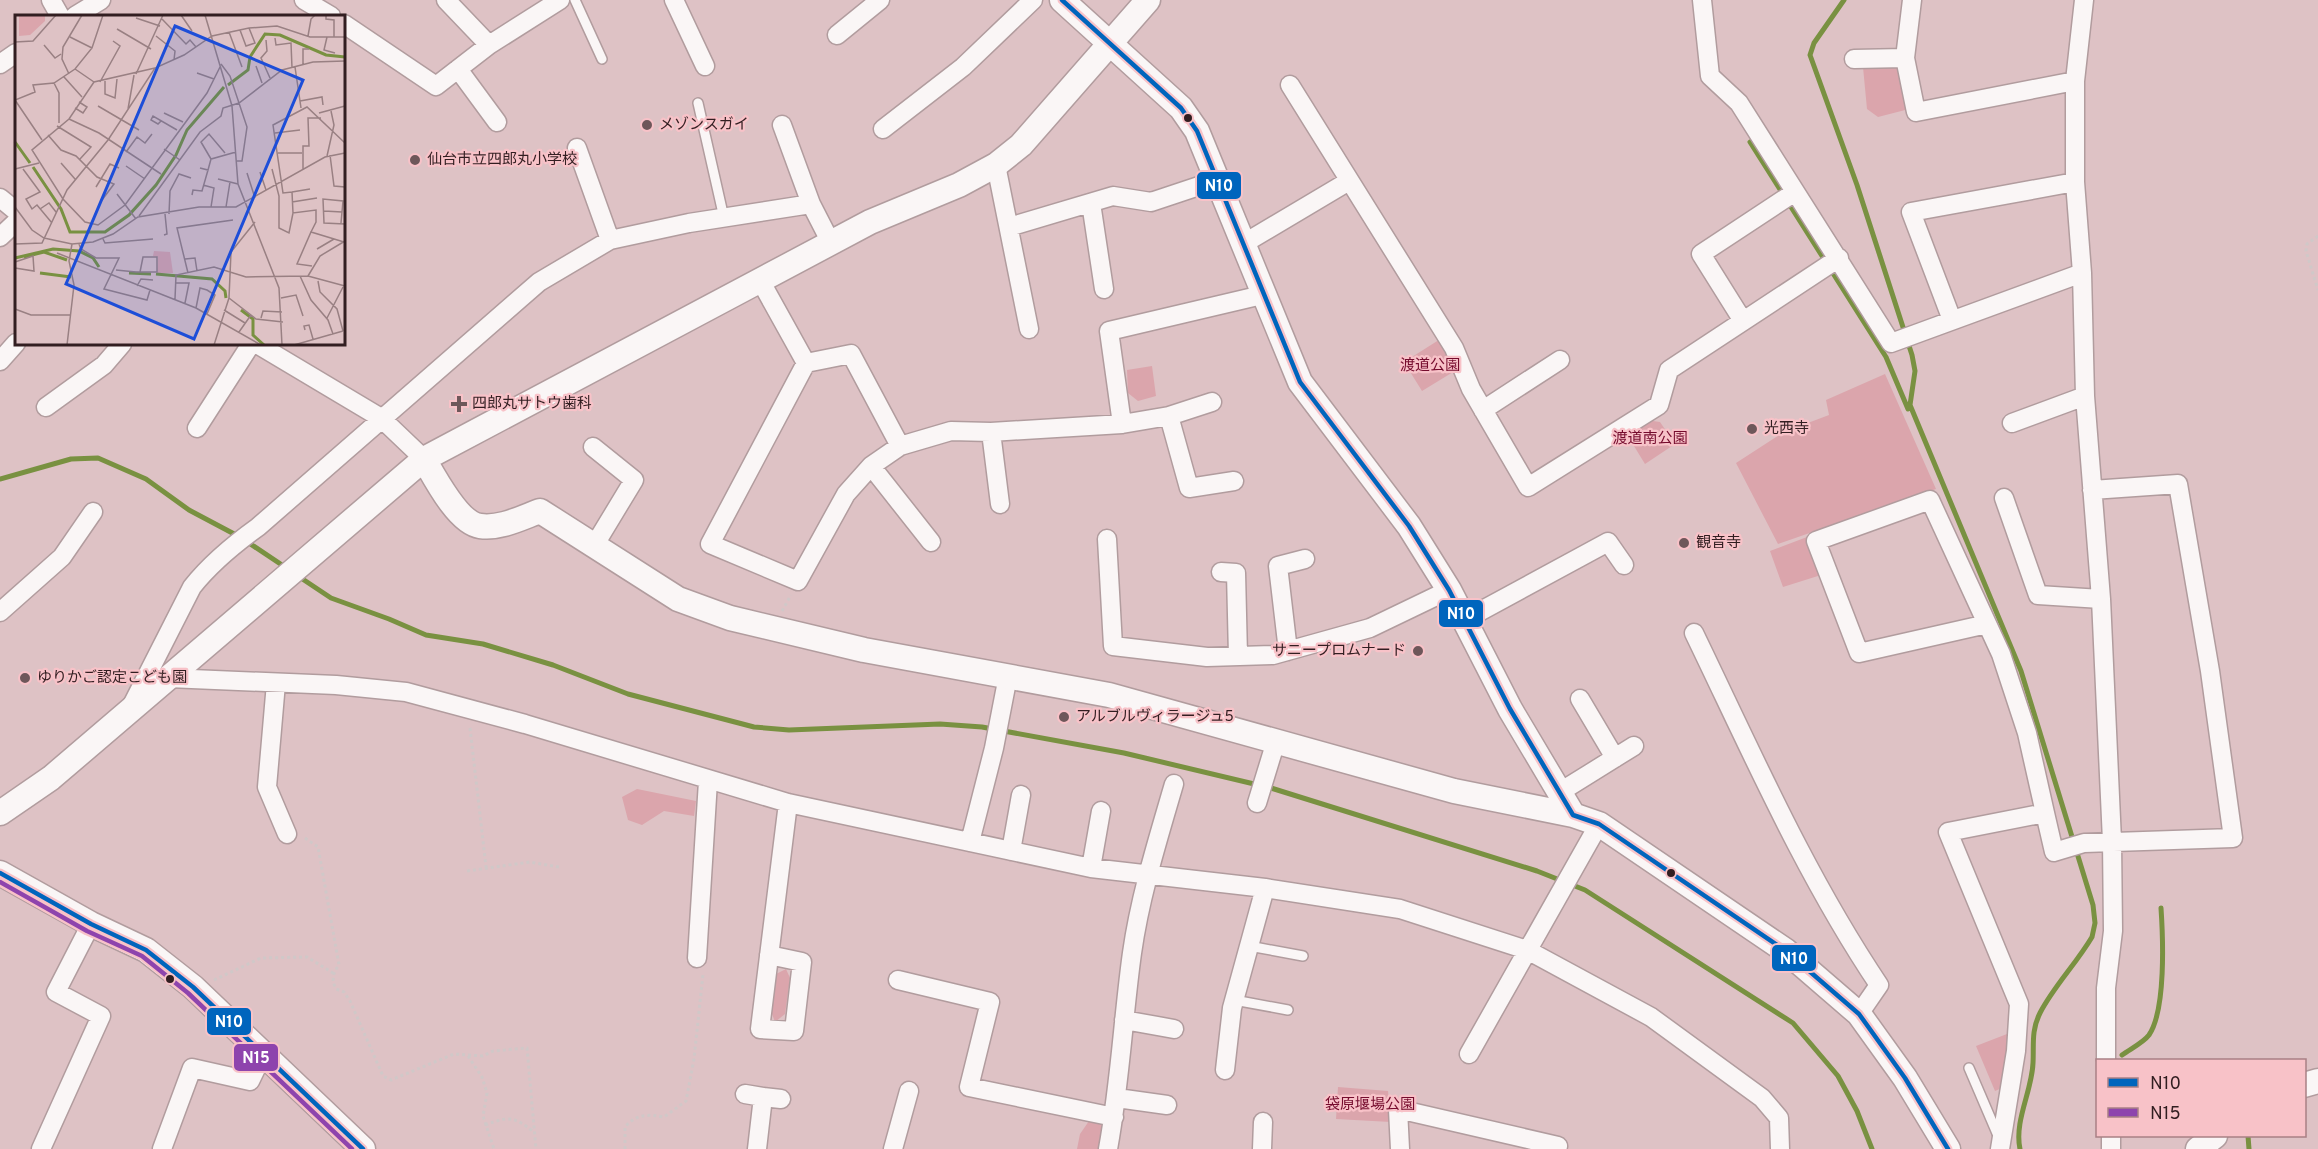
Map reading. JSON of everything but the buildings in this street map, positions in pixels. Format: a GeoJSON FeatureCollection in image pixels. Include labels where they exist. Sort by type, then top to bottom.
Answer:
{"type":"FeatureCollection","features":[{"type":"Feature","properties":{"kind":"street"},"geometry":{"type":"LineString","coordinates":[[51,0],[59,15]]}},
{"type":"Feature","properties":{"kind":"street"},"geometry":{"type":"LineString","coordinates":[[77,15],[101,0]]}},
{"type":"Feature","properties":{"kind":"street"},"geometry":{"type":"LineString","coordinates":[[304,0],[329,15]]}},
{"type":"Feature","properties":{"kind":"street"},"geometry":{"type":"LineString","coordinates":[[446,0],[489,45]]}},
{"type":"Feature","properties":{"kind":"street"},"geometry":{"type":"LineString","coordinates":[[345,25],[436,86],[489,45],[560,0]]}},
{"type":"Feature","properties":{"kind":"street"},"geometry":{"type":"LineString","coordinates":[[674,0],[705,66]]}},
{"type":"Feature","properties":{"kind":"street"},"geometry":{"type":"LineString","coordinates":[[837,35],[879,0]]}},
{"type":"Feature","properties":{"kind":"street"},"geometry":{"type":"LineString","coordinates":[[883,129],[963,67],[1033,0]]}},
{"type":"Feature","properties":{"kind":"street"},"geometry":{"type":"LineString","coordinates":[[1062,0],[1181,108],[1197,131],[1300,382],[1409,526],[1466,619],[1510,710],[1573,815]]}},
{"type":"Feature","properties":{"kind":"street"},"geometry":{"type":"LineString","coordinates":[[0,813],[51,778],[424,459],[831,243],[996,165],[1021,145],[1148,0]]}},
{"type":"Feature","properties":{"kind":"street"},"geometry":{"type":"LineString","coordinates":[[1702,0],[1710,76],[1739,103],[1788,197],[1831,264],[1891,343],[2082,273]]}},
{"type":"Feature","properties":{"kind":"street"},"geometry":{"type":"LineString","coordinates":[[1912,0],[1905,58],[1916,112],[2075,81]]}},
{"type":"Feature","properties":{"kind":"street"},"geometry":{"type":"LineString","coordinates":[[2084,0],[2075,81],[2075,182],[2082,273],[2085,396],[2101,599],[2112,842],[2112,931],[2106,988],[2106,1059]]}},
{"type":"Feature","properties":{"kind":"street"},"geometry":{"type":"LineString","coordinates":[[0,64],[15,54]]}},
{"type":"Feature","properties":{"kind":"street"},"geometry":{"type":"LineString","coordinates":[[1854,59],[1905,58]]}},
{"type":"Feature","properties":{"kind":"street"},"geometry":{"type":"LineString","coordinates":[[458,69],[497,122]]}},
{"type":"Feature","properties":{"kind":"street"},"geometry":{"type":"LineString","coordinates":[[1290,85],[1454,348],[1484,410],[1528,487],[1659,405],[1669,370],[1831,264]]}},
{"type":"Feature","properties":{"kind":"street"},"geometry":{"type":"LineString","coordinates":[[782,125],[811,204],[831,243]]}},
{"type":"Feature","properties":{"kind":"street"},"geometry":{"type":"LineString","coordinates":[[577,148],[610,240]]}},
{"type":"Feature","properties":{"kind":"street"},"geometry":{"type":"LineString","coordinates":[[996,165],[1029,329]]}},
{"type":"Feature","properties":{"kind":"street"},"geometry":{"type":"LineString","coordinates":[[1009,227],[1113,196],[1151,202],[1217,180]]}},
{"type":"Feature","properties":{"kind":"street"},"geometry":{"type":"LineString","coordinates":[[1243,244],[1349,181]]}},
{"type":"Feature","properties":{"kind":"street"},"geometry":{"type":"LineString","coordinates":[[1952,320],[1911,212],[2075,182]]}},
{"type":"Feature","properties":{"kind":"street"},"geometry":{"type":"LineString","coordinates":[[1743,321],[1701,254],[1788,197]]}},
{"type":"Feature","properties":{"kind":"street"},"geometry":{"type":"LineString","coordinates":[[0,198],[15,210]]}},
{"type":"Feature","properties":{"kind":"street"},"geometry":{"type":"LineString","coordinates":[[1091,203],[1104,289]]}},
{"type":"Feature","properties":{"kind":"street"},"geometry":{"type":"LineString","coordinates":[[130,710],[192,587],[230,548],[258,527],[381,417],[539,282],[610,240],[811,204]]}},
{"type":"Feature","properties":{"kind":"street"},"geometry":{"type":"LineString","coordinates":[[0,237],[15,223]]}},
{"type":"Feature","properties":{"kind":"street"},"geometry":{"type":"LineString","coordinates":[[760,280],[806,363]]}},
{"type":"Feature","properties":{"kind":"street"},"geometry":{"type":"LineString","coordinates":[[1122,424],[1108,331],[1262,294]]}},
{"type":"Feature","properties":{"kind":"street"},"geometry":{"type":"LineString","coordinates":[[0,361],[15,344]]}},
{"type":"Feature","properties":{"kind":"street"},"geometry":{"type":"LineString","coordinates":[[46,407],[104,365],[121,345]]}},
{"type":"Feature","properties":{"kind":"street"},"geometry":{"type":"LineString","coordinates":[[197,428],[250,345]]}},
{"type":"Feature","properties":{"kind":"street"},"geometry":{"type":"LineString","coordinates":[[258,345],[381,417],[424,459],[461,517],[471,524],[502,525],[540,512],[678,598],[730,618],[864,650],[1109,694],[1454,791],[1573,815],[1599,824],[1786,951],[1859,1014],[1905,1078],[1948,1149]]}},
{"type":"Feature","properties":{"kind":"street"},"geometry":{"type":"LineString","coordinates":[[806,363],[851,354],[900,447]]}},
{"type":"Feature","properties":{"kind":"street"},"geometry":{"type":"LineString","coordinates":[[1484,410],[1560,360]]}},
{"type":"Feature","properties":{"kind":"street"},"geometry":{"type":"LineString","coordinates":[[806,363],[710,544],[798,581],[846,494],[871,466],[900,447],[951,431],[991,432],[1122,424],[1169,416],[1212,402]]}},
{"type":"Feature","properties":{"kind":"street"},"geometry":{"type":"LineString","coordinates":[[2012,423],[2085,396]]}},
{"type":"Feature","properties":{"kind":"street"},"geometry":{"type":"LineString","coordinates":[[1169,416],[1189,488],[1233,481]]}},
{"type":"Feature","properties":{"kind":"street"},"geometry":{"type":"LineString","coordinates":[[991,432],[1000,504]]}},
{"type":"Feature","properties":{"kind":"street"},"geometry":{"type":"LineString","coordinates":[[593,447],[634,480],[594,546]]}},
{"type":"Feature","properties":{"kind":"street"},"geometry":{"type":"LineString","coordinates":[[871,466],[931,542]]}},
{"type":"Feature","properties":{"kind":"street"},"geometry":{"type":"LineString","coordinates":[[1987,624],[1859,653],[1816,541],[1930,500],[2001,654],[2027,733],[2055,852],[2084,843],[2233,838],[2210,671],[2178,484],[2092,490]]}},
{"type":"Feature","properties":{"kind":"street"},"geometry":{"type":"LineString","coordinates":[[2004,498],[2038,595],[2101,599]]}},
{"type":"Feature","properties":{"kind":"street"},"geometry":{"type":"LineString","coordinates":[[0,612],[62,558],[93,512]]}},
{"type":"Feature","properties":{"kind":"street"},"geometry":{"type":"LineString","coordinates":[[1107,538],[1113,646],[1207,657],[1273,655],[1370,628],[1449,590]]}},
{"type":"Feature","properties":{"kind":"street"},"geometry":{"type":"LineString","coordinates":[[1466,619],[1608,542],[1624,565]]}},
{"type":"Feature","properties":{"kind":"street"},"geometry":{"type":"LineString","coordinates":[[1288,651],[1278,566],[1305,559]]}},
{"type":"Feature","properties":{"kind":"street"},"geometry":{"type":"LineString","coordinates":[[1221,572],[1236,573],[1238,656]]}},
{"type":"Feature","properties":{"kind":"street"},"geometry":{"type":"LineString","coordinates":[[1695,633],[1796,846],[1848,939],[1879,985],[1859,1014]]}},
{"type":"Feature","properties":{"kind":"street"},"geometry":{"type":"LineString","coordinates":[[970,842],[1001,718],[1008,676]]}},
{"type":"Feature","properties":{"kind":"street"},"geometry":{"type":"LineString","coordinates":[[168,678],[406,692],[788,803],[1091,868],[1265,888],[1400,909],[1527,950],[1651,1017],[1762,1098],[1779,1118],[1780,1149]]}},
{"type":"Feature","properties":{"kind":"street"},"geometry":{"type":"LineString","coordinates":[[276,683],[267,786],[287,834]]}},
{"type":"Feature","properties":{"kind":"street"},"geometry":{"type":"LineString","coordinates":[[1580,699],[1615,758]]}},
{"type":"Feature","properties":{"kind":"street"},"geometry":{"type":"LineString","coordinates":[[1257,803],[1276,741]]}},
{"type":"Feature","properties":{"kind":"street"},"geometry":{"type":"LineString","coordinates":[[1560,792],[1634,746]]}},
{"type":"Feature","properties":{"kind":"street"},"geometry":{"type":"LineString","coordinates":[[697,958],[708,781]]}},
{"type":"Feature","properties":{"kind":"street"},"geometry":{"type":"LineString","coordinates":[[1108,1149],[1117,1098],[1132,951],[1148,876],[1174,784]]}},
{"type":"Feature","properties":{"kind":"street"},"geometry":{"type":"LineString","coordinates":[[1011,851],[1021,795]]}},
{"type":"Feature","properties":{"kind":"street"},"geometry":{"type":"LineString","coordinates":[[769,955],[788,803]]}},
{"type":"Feature","properties":{"kind":"street"},"geometry":{"type":"LineString","coordinates":[[1091,868],[1101,811]]}},
{"type":"Feature","properties":{"kind":"street"},"geometry":{"type":"LineString","coordinates":[[2001,1147],[2006,1100],[2016,1051],[2019,1004],[1948,832],[2045,813]]}},
{"type":"Feature","properties":{"kind":"street"},"geometry":{"type":"LineString","coordinates":[[1469,1054],[1527,950],[1576,869],[1599,824]]}},
{"type":"Feature","properties":{"kind":"street"},"geometry":{"type":"LineString","coordinates":[[0,873],[91,924],[146,950],[193,987],[363,1149]]}},
{"type":"Feature","properties":{"kind":"street"},"geometry":{"type":"LineString","coordinates":[[1225,1070],[1234,1000],[1265,888]]}},
{"type":"Feature","properties":{"kind":"street"},"geometry":{"type":"LineString","coordinates":[[41,1149],[101,1016],[56,992],[91,924]]}},
{"type":"Feature","properties":{"kind":"street"},"geometry":{"type":"LineString","coordinates":[[898,980],[990,1002],[969,1087],[1114,1117]]}},
{"type":"Feature","properties":{"kind":"street"},"geometry":{"type":"LineString","coordinates":[[1124,1020],[1174,1029]]}},
{"type":"Feature","properties":{"kind":"street"},"geometry":{"type":"LineString","coordinates":[[162,1149],[192,1068],[250,1081],[263,1054]]}},
{"type":"Feature","properties":{"kind":"street"},"geometry":{"type":"LineString","coordinates":[[893,1149],[909,1092]]}},
{"type":"Feature","properties":{"kind":"street"},"geometry":{"type":"LineString","coordinates":[[758,1149],[763,1097]]}},
{"type":"Feature","properties":{"kind":"street"},"geometry":{"type":"LineString","coordinates":[[1117,1098],[1167,1105]]}},
{"type":"Feature","properties":{"kind":"street"},"geometry":{"type":"LineString","coordinates":[[1400,1149],[1398,1109],[1558,1146]]}},
{"type":"Feature","properties":{"kind":"street"},"geometry":{"type":"LineString","coordinates":[[1262,1149],[1263,1122]]}},
{"type":"Feature","properties":{"kind":"street"},"geometry":{"type":"LineString","coordinates":[[2198,1149],[2214,1137]]}},
{"type":"Feature","properties":{"kind":"lane"},"geometry":{"type":"LineString","coordinates":[[575,0],[602,59]]}},
{"type":"Feature","properties":{"kind":"lane"},"geometry":{"type":"LineString","coordinates":[[698,103],[724,218]]}},
{"type":"Feature","properties":{"kind":"lane"},"geometry":{"type":"LineString","coordinates":[[1249,946],[1303,956]]}},
{"type":"Feature","properties":{"kind":"lane"},"geometry":{"type":"LineString","coordinates":[[1234,1000],[1288,1010]]}},
{"type":"Feature","properties":{"kind":"lane"},"geometry":{"type":"LineString","coordinates":[[1969,1068],[2001,1147]]}},
{"type":"Feature","properties":{"kind":"path"},"geometry":{"type":"LineString","coordinates":[[2318,236],[2307,244],[2306,251],[2318,290]]}},
{"type":"Feature","properties":{"kind":"path"},"geometry":{"type":"LineString","coordinates":[[773,628],[798,581]]}},
{"type":"Feature","properties":{"kind":"path"},"geometry":{"type":"LineString","coordinates":[[467,708],[486,867]]}},
{"type":"Feature","properties":{"kind":"path"},"geometry":{"type":"LineString","coordinates":[[287,834],[297,833],[318,847],[339,965],[333,972]]}},
{"type":"Feature","properties":{"kind":"path"},"geometry":{"type":"LineString","coordinates":[[467,871],[530,862],[559,867]]}},
{"type":"Feature","properties":{"kind":"path"},"geometry":{"type":"LineString","coordinates":[[193,987],[210,982],[261,958],[307,957],[333,972]]}},
{"type":"Feature","properties":{"kind":"path"},"geometry":{"type":"LineString","coordinates":[[625,1149],[625,1127],[631,1120],[652,1114],[664,1117],[686,1101],[694,1059],[703,970],[697,958]]}},
{"type":"Feature","properties":{"kind":"path"},"geometry":{"type":"LineString","coordinates":[[333,972],[336,989],[344,992],[350,1001],[383,1076],[391,1080],[454,1054],[483,1056],[493,1051],[527,1048],[536,1149]]}},
{"type":"Feature","properties":{"kind":"path"},"geometry":{"type":"LineString","coordinates":[[468,1056],[482,1077],[487,1093],[483,1116],[494,1149]]}},
{"type":"Feature","properties":{"kind":"path"},"geometry":{"type":"LineString","coordinates":[[485,1125],[505,1117],[518,1120],[534,1132]]}},
{"type":"Feature","properties":{"kind":"green space"},"geometry":{"type":"Polygon","coordinates":[[[1893,64],[1903,72],[1909,109],[1878,117],[1867,109],[1863,67],[1893,64]]]}},
{"type":"Feature","properties":{"kind":"green space","name":"渡道公園"},"geometry":{"type":"Polygon","coordinates":[[[1442,338],[1458,369],[1422,391],[1404,362],[1442,338]]]}},
{"type":"Feature","properties":{"kind":"green space"},"geometry":{"type":"Polygon","coordinates":[[[1152,366],[1156,396],[1138,401],[1128,393],[1127,370],[1152,366]]]}},
{"type":"Feature","properties":{"kind":"green space"},"geometry":{"type":"Polygon","coordinates":[[[1885,374],[1936,489],[1778,544],[1736,463],[1784,432],[1829,415],[1826,400],[1885,374]]]}},
{"type":"Feature","properties":{"kind":"green space","name":"渡道南公園"},"geometry":{"type":"Polygon","coordinates":[[[1646,420],[1660,422],[1675,444],[1645,464],[1626,433],[1646,420]]]}},
{"type":"Feature","properties":{"kind":"green space"},"geometry":{"type":"Polygon","coordinates":[[[1807,537],[1821,575],[1783,587],[1770,551],[1807,537]]]}},
{"type":"Feature","properties":{"kind":"green space"},"geometry":{"type":"Polygon","coordinates":[[[637,789],[696,801],[694,816],[664,811],[642,825],[628,820],[622,797],[637,789]]]}},
{"type":"Feature","properties":{"kind":"green space"},"geometry":{"type":"Polygon","coordinates":[[[786,969],[790,978],[785,1014],[775,1022],[771,1011],[776,974],[786,969]]]}},
{"type":"Feature","properties":{"kind":"green space"},"geometry":{"type":"Polygon","coordinates":[[[2007,1034],[2008,1059],[2002,1088],[1995,1091],[1976,1046],[2007,1034]]]}},
{"type":"Feature","properties":{"kind":"green space","name":"袋原堰場公園"},"geometry":{"type":"Polygon","coordinates":[[[1338,1087],[1388,1091],[1391,1122],[1336,1119],[1338,1087]]]}},
{"type":"Feature","properties":{"kind":"green space"},"geometry":{"type":"Polygon","coordinates":[[[1089,1121],[1100,1122],[1105,1131],[1102,1149],[1077,1149],[1080,1134],[1089,1121]]]}},
{"type":"Feature","properties":{"kind":"waterway"},"geometry":{"type":"LineString","coordinates":[[1844,0],[1814,43],[1810,55],[1857,185],[1912,355],[1915,371],[1910,405],[2021,671],[2093,905],[2095,923],[2092,937],[2058,984],[2040,1013],[2035,1026],[2032,1074],[2019,1128],[2020,1149]]}},
{"type":"Feature","properties":{"kind":"waterway"},"geometry":{"type":"LineString","coordinates":[[1750,142],[1886,357],[1908,409]]}},
{"type":"Feature","properties":{"kind":"waterway"},"geometry":{"type":"LineString","coordinates":[[0,479],[71,459],[98,458],[146,479],[189,510],[238,536]]}},
{"type":"Feature","properties":{"kind":"waterway"},"geometry":{"type":"LineString","coordinates":[[246,541],[288,569]]}},
{"type":"Feature","properties":{"kind":"waterway"},"geometry":{"type":"LineString","coordinates":[[298,576],[331,598],[426,635],[483,644],[553,665],[628,694],[754,727],[789,730],[940,724],[982,727],[1124,753],[1271,788],[1537,871],[1585,890],[1793,1023],[1838,1076],[1857,1111],[1872,1149]]}},
{"type":"Feature","properties":{"kind":"waterway"},"geometry":{"type":"LineString","coordinates":[[2122,1055],[2149,1035],[2158,1009],[2162,973],[2161,908]]}},
{"type":"Feature","properties":{"kind":"waterway"},"geometry":{"type":"LineString","coordinates":[[2248,1137],[2249,1149]]}},
{"type":"Feature","properties":{"kind":"transit line","name":"N10"},"geometry":{"type":"LineString","coordinates":[[1062,0],[1181,108],[1197,131],[1300,382],[1409,526],[1449,590],[1510,709],[1573,815],[1599,824],[1786,951],[1859,1014],[1905,1078],[1948,1149]]}},
{"type":"Feature","properties":{"kind":"transit line","name":"N10"},"geometry":{"type":"LineString","coordinates":[[0,873],[91,924],[146,950],[193,987],[363,1149]]}},
{"type":"Feature","properties":{"kind":"transit line","name":"N15"},"geometry":{"type":"LineString","coordinates":[[0,882],[87,931],[142,956],[188,993],[352,1149]]}},
{"type":"Feature","properties":{"kind":"place","name":"メゾンスガイ"},"geometry":{"type":"Point","coordinates":[647,125]}},
{"type":"Feature","properties":{"kind":"place","name":"仙台市立四郎丸小学校"},"geometry":{"type":"Point","coordinates":[415,160]}},
{"type":"Feature","properties":{"kind":"place","name":"四郎丸サトウ歯科"},"geometry":{"type":"Point","coordinates":[459,404]}},
{"type":"Feature","properties":{"kind":"place","name":"光西寺"},"geometry":{"type":"Point","coordinates":[1752,429]}},
{"type":"Feature","properties":{"kind":"place","name":"観音寺"},"geometry":{"type":"Point","coordinates":[1684,543]}},
{"type":"Feature","properties":{"kind":"place","name":"サニープロムナード"},"geometry":{"type":"Point","coordinates":[1418,651]}},
{"type":"Feature","properties":{"kind":"place","name":"ゆりかご認定こども園"},"geometry":{"type":"Point","coordinates":[25,678]}},
{"type":"Feature","properties":{"kind":"place","name":"アルブルヴィラージュ5"},"geometry":{"type":"Point","coordinates":[1064,717]}}]}
